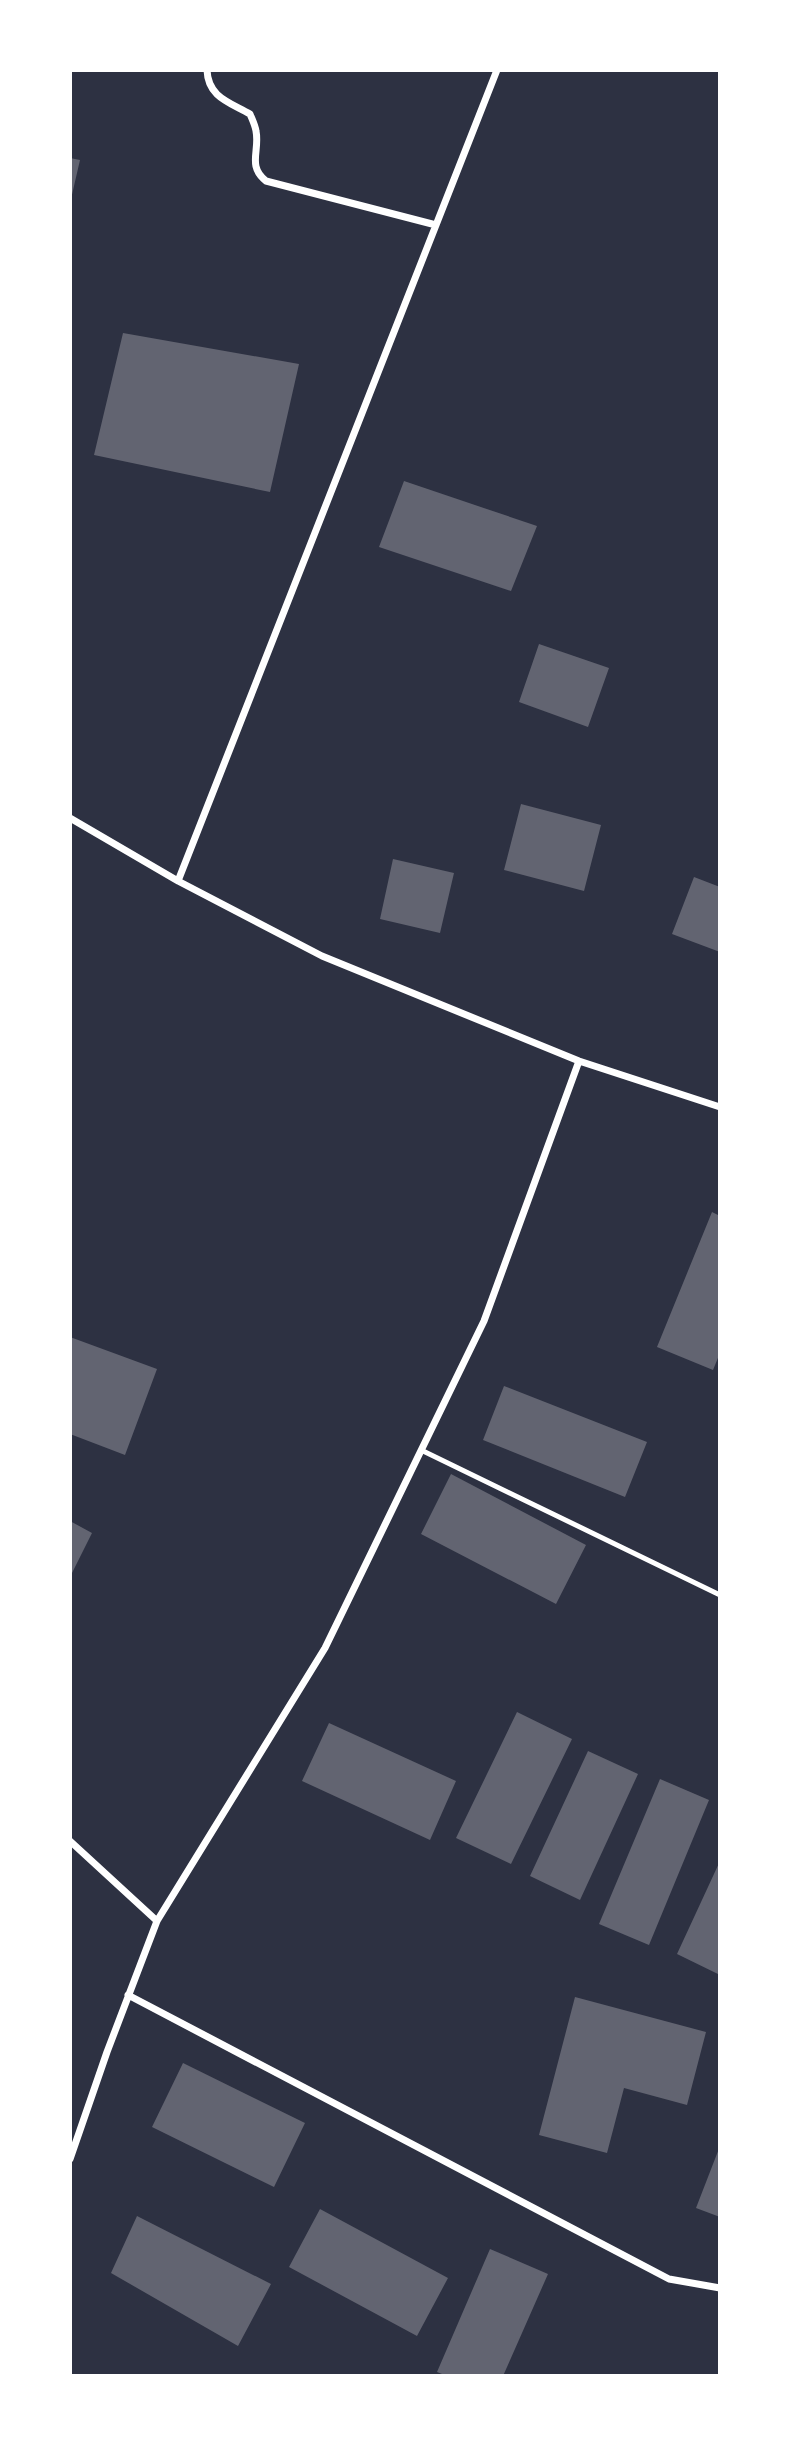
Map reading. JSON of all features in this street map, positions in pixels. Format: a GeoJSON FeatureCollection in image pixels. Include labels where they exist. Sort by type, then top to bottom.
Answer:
{"type":"FeatureCollection","features":[{"type":"Feature","properties":{"kind":"street"},"geometry":{"type":"LineString","coordinates":[[208,70],[208,82],[212,90],[220,98],[250,114],[256,131],[257,149],[253,164],[258,175],[266,181],[436,225]]}},
{"type":"Feature","properties":{"kind":"street"},"geometry":{"type":"LineString","coordinates":[[178,881],[497,70]]}},
{"type":"Feature","properties":{"kind":"street"},"geometry":{"type":"LineString","coordinates":[[70,818],[178,881],[322,956],[579,1061],[720,1107]]}},
{"type":"Feature","properties":{"kind":"street"},"geometry":{"type":"LineString","coordinates":[[70,2159],[157,1921],[325,1648],[484,1321],[579,1061]]}},
{"type":"Feature","properties":{"kind":"street"},"geometry":{"type":"LineString","coordinates":[[70,1841],[157,1921]]}},
{"type":"Feature","properties":{"kind":"street"},"geometry":{"type":"LineString","coordinates":[[128,1995],[670,2279],[720,2288]]}},
{"type":"Feature","properties":{"kind":"lane"},"geometry":{"type":"LineString","coordinates":[[421,1450],[720,1595]]}},
{"type":"Feature","properties":{"kind":"building"},"geometry":{"type":"Polygon","coordinates":[[[70,158],[80,160],[71,199],[70,199],[70,158]]]}},
{"type":"Feature","properties":{"kind":"building"},"geometry":{"type":"Polygon","coordinates":[[[123,333],[299,364],[270,492],[94,455],[123,333]]]}},
{"type":"Feature","properties":{"kind":"building"},"geometry":{"type":"Polygon","coordinates":[[[404,481],[537,526],[511,591],[379,547],[404,481]]]}},
{"type":"Feature","properties":{"kind":"building"},"geometry":{"type":"Polygon","coordinates":[[[539,644],[609,668],[588,727],[519,702],[539,644]]]}},
{"type":"Feature","properties":{"kind":"building"},"geometry":{"type":"Polygon","coordinates":[[[521,804],[601,825],[584,891],[504,870],[521,804]]]}},
{"type":"Feature","properties":{"kind":"building"},"geometry":{"type":"Polygon","coordinates":[[[393,859],[454,873],[440,933],[380,919],[393,859]]]}},
{"type":"Feature","properties":{"kind":"building"},"geometry":{"type":"Polygon","coordinates":[[[694,877],[720,887],[720,952],[672,934],[694,877]]]}},
{"type":"Feature","properties":{"kind":"building"},"geometry":{"type":"Polygon","coordinates":[[[712,1212],[720,1216],[720,1353],[713,1370],[657,1347],[712,1212]]]}},
{"type":"Feature","properties":{"kind":"building"},"geometry":{"type":"Polygon","coordinates":[[[70,1337],[157,1369],[125,1455],[70,1434],[70,1337]]]}},
{"type":"Feature","properties":{"kind":"building"},"geometry":{"type":"Polygon","coordinates":[[[504,1386],[647,1442],[625,1497],[483,1440],[504,1386]]]}},
{"type":"Feature","properties":{"kind":"building"},"geometry":{"type":"Polygon","coordinates":[[[451,1474],[586,1545],[556,1604],[421,1534],[451,1474]]]}},
{"type":"Feature","properties":{"kind":"building"},"geometry":{"type":"Polygon","coordinates":[[[70,1521],[92,1533],[70,1577],[70,1521]]]}},
{"type":"Feature","properties":{"kind":"building"},"geometry":{"type":"Polygon","coordinates":[[[517,1712],[572,1739],[511,1864],[456,1838],[517,1712]]]}},
{"type":"Feature","properties":{"kind":"building"},"geometry":{"type":"Polygon","coordinates":[[[329,1723],[456,1781],[430,1840],[302,1781],[329,1723]]]}},
{"type":"Feature","properties":{"kind":"building"},"geometry":{"type":"Polygon","coordinates":[[[588,1751],[638,1774],[580,1900],[530,1876],[588,1751]]]}},
{"type":"Feature","properties":{"kind":"building"},"geometry":{"type":"Polygon","coordinates":[[[660,1779],[709,1800],[649,1945],[599,1924],[660,1779]]]}},
{"type":"Feature","properties":{"kind":"building"},"geometry":{"type":"Polygon","coordinates":[[[720,1861],[720,1975],[677,1954],[720,1861]]]}},
{"type":"Feature","properties":{"kind":"building"},"geometry":{"type":"Polygon","coordinates":[[[575,1997],[706,2032],[687,2105],[624,2088],[607,2153],[539,2135],[575,1997]]]}},
{"type":"Feature","properties":{"kind":"building"},"geometry":{"type":"Polygon","coordinates":[[[183,2063],[305,2123],[274,2187],[152,2127],[183,2063]]]}},
{"type":"Feature","properties":{"kind":"building"},"geometry":{"type":"Polygon","coordinates":[[[720,2146],[720,2217],[696,2208],[720,2146]]]}},
{"type":"Feature","properties":{"kind":"building"},"geometry":{"type":"Polygon","coordinates":[[[320,2209],[448,2278],[417,2336],[289,2267],[320,2209]]]}},
{"type":"Feature","properties":{"kind":"building"},"geometry":{"type":"Polygon","coordinates":[[[137,2216],[271,2284],[238,2346],[111,2273],[137,2216]]]}},
{"type":"Feature","properties":{"kind":"building"},"geometry":{"type":"Polygon","coordinates":[[[490,2249],[548,2274],[503,2376],[447,2376],[437,2372],[490,2249]]]}}]}
